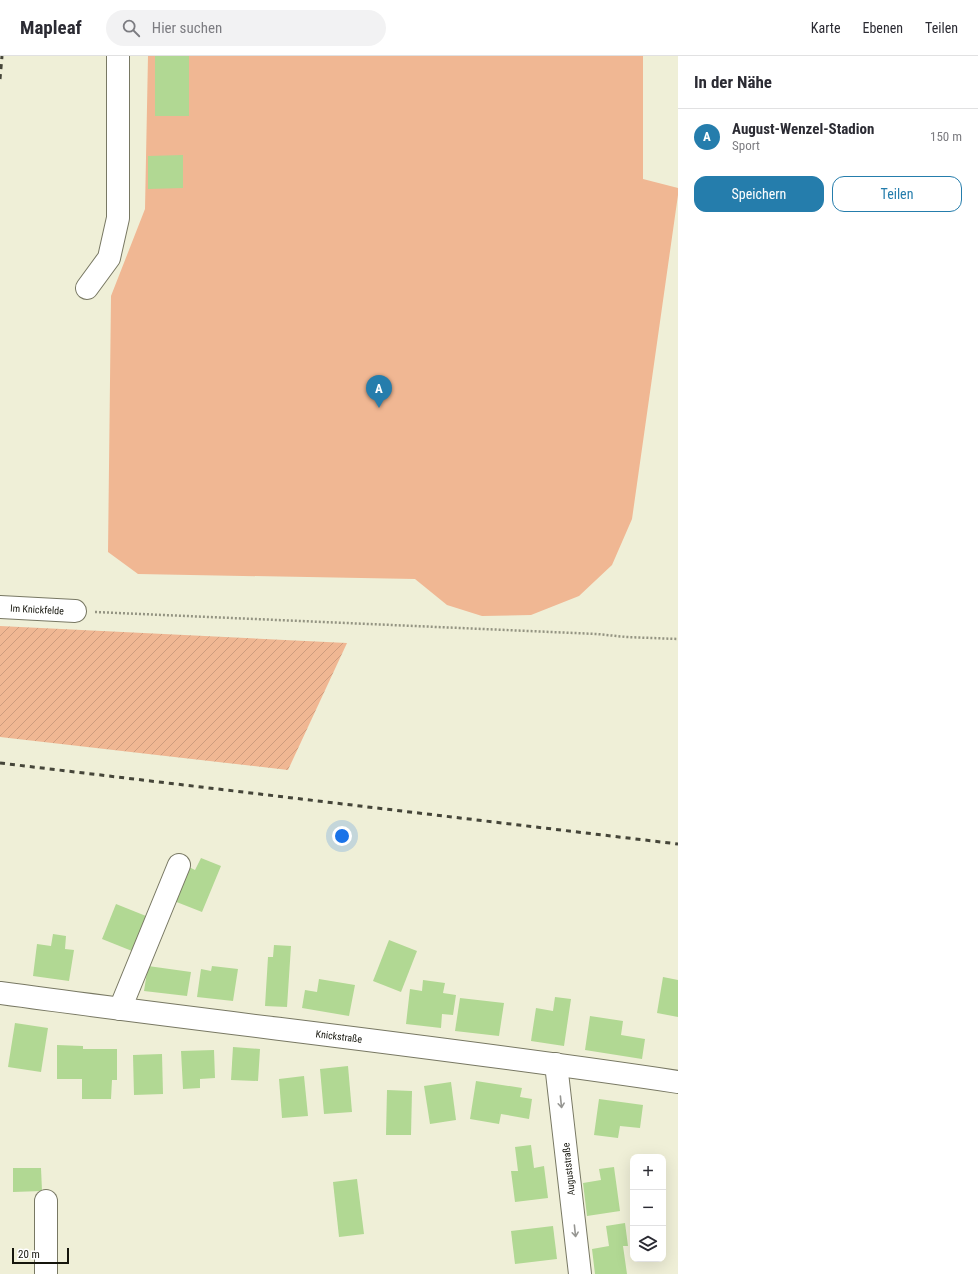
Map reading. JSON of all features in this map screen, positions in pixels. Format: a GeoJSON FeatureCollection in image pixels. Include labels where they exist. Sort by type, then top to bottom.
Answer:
{"type":"FeatureCollection","features":[{"type":"Feature","properties":{"kind":"street"},"geometry":{"type":"LineString","coordinates":[[87,288],[109,258],[118,218],[118,56]]}},
{"type":"Feature","properties":{"kind":"street","name":"Im Knickfelde"},"geometry":{"type":"LineString","coordinates":[[0,607],[75,612]]}},
{"type":"Feature","properties":{"kind":"street"},"geometry":{"type":"LineString","coordinates":[[120,1009],[179,865]]}},
{"type":"Feature","properties":{"kind":"street","name":"Knickstraße"},"geometry":{"type":"LineString","coordinates":[[0,993],[556,1064],[678,1082]]}},
{"type":"Feature","properties":{"kind":"street","name":"Auguststraße"},"geometry":{"type":"LineString","coordinates":[[556,1064],[580,1274]]}},
{"type":"Feature","properties":{"kind":"street"},"geometry":{"type":"LineString","coordinates":[[46,1201],[46,1274]]}},
{"type":"Feature","properties":{"kind":"path"},"geometry":{"type":"LineString","coordinates":[[75,612],[597,634],[626,637],[678,639]]}},
{"type":"Feature","properties":{"kind":"shaded area"},"geometry":{"type":"Polygon","coordinates":[[[148,56],[643,56],[643,179],[678,188],[678,195],[632,519],[612,565],[579,596],[531,615],[482,616],[447,605],[415,579],[138,574],[108,552],[111,296],[145,209],[148,56]]]}},
{"type":"Feature","properties":{"kind":"shaded area"},"geometry":{"type":"Polygon","coordinates":[[[0,626],[347,643],[288,770],[0,737],[0,626]]]}},
{"type":"Feature","properties":{"kind":"building"},"geometry":{"type":"Polygon","coordinates":[[[155,56],[189,56],[189,116],[155,116],[155,56]]]}},
{"type":"Feature","properties":{"kind":"building"},"geometry":{"type":"Polygon","coordinates":[[[183,155],[183,188],[148,189],[148,156],[183,155]]]}},
{"type":"Feature","properties":{"kind":"building"},"geometry":{"type":"Polygon","coordinates":[[[201,858],[221,866],[202,912],[174,901],[189,867],[195,870],[201,858]]]}},
{"type":"Feature","properties":{"kind":"building"},"geometry":{"type":"Polygon","coordinates":[[[116,904],[146,916],[132,951],[102,939],[116,904]]]}},
{"type":"Feature","properties":{"kind":"building"},"geometry":{"type":"Polygon","coordinates":[[[53,934],[66,936],[65,949],[74,950],[69,981],[33,976],[37,944],[51,946],[53,934]]]}},
{"type":"Feature","properties":{"kind":"building"},"geometry":{"type":"Polygon","coordinates":[[[389,940],[417,951],[401,992],[373,981],[389,940]]]}},
{"type":"Feature","properties":{"kind":"building"},"geometry":{"type":"Polygon","coordinates":[[[274,945],[291,946],[287,1007],[265,1006],[268,957],[273,957],[274,945]]]}},
{"type":"Feature","properties":{"kind":"building"},"geometry":{"type":"Polygon","coordinates":[[[148,966],[191,972],[187,996],[144,991],[148,966]]]}},
{"type":"Feature","properties":{"kind":"building"},"geometry":{"type":"Polygon","coordinates":[[[212,966],[238,969],[233,1001],[197,997],[201,969],[211,971],[212,966]]]}},
{"type":"Feature","properties":{"kind":"building"},"geometry":{"type":"Polygon","coordinates":[[[663,977],[678,980],[678,1017],[657,1013],[663,977]]]}},
{"type":"Feature","properties":{"kind":"building"},"geometry":{"type":"Polygon","coordinates":[[[319,979],[355,985],[349,1016],[302,1008],[305,990],[317,992],[319,979]]]}},
{"type":"Feature","properties":{"kind":"building"},"geometry":{"type":"Polygon","coordinates":[[[423,980],[445,983],[443,993],[456,995],[453,1015],[442,1014],[441,1028],[406,1024],[410,989],[422,991],[423,980]]]}},
{"type":"Feature","properties":{"kind":"building"},"geometry":{"type":"Polygon","coordinates":[[[555,997],[571,999],[564,1046],[531,1041],[536,1008],[553,1011],[555,997]]]}},
{"type":"Feature","properties":{"kind":"building"},"geometry":{"type":"Polygon","coordinates":[[[460,998],[504,1003],[499,1036],[455,1031],[460,998]]]}},
{"type":"Feature","properties":{"kind":"building"},"geometry":{"type":"Polygon","coordinates":[[[590,1016],[623,1021],[621,1035],[645,1039],[642,1059],[585,1050],[590,1016]]]}},
{"type":"Feature","properties":{"kind":"building"},"geometry":{"type":"Polygon","coordinates":[[[15,1023],[48,1028],[41,1072],[8,1067],[15,1023]]]}},
{"type":"Feature","properties":{"kind":"building"},"geometry":{"type":"Polygon","coordinates":[[[57,1045],[83,1046],[83,1049],[117,1049],[117,1080],[112,1080],[111,1099],[82,1099],[82,1079],[57,1079],[57,1045]]]}},
{"type":"Feature","properties":{"kind":"building"},"geometry":{"type":"Polygon","coordinates":[[[233,1047],[260,1049],[258,1081],[231,1080],[233,1047]]]}},
{"type":"Feature","properties":{"kind":"building"},"geometry":{"type":"Polygon","coordinates":[[[214,1050],[215,1078],[200,1079],[200,1088],[183,1089],[181,1051],[214,1050]]]}},
{"type":"Feature","properties":{"kind":"building"},"geometry":{"type":"Polygon","coordinates":[[[162,1054],[163,1094],[134,1095],[133,1055],[162,1054]]]}},
{"type":"Feature","properties":{"kind":"building"},"geometry":{"type":"Polygon","coordinates":[[[348,1066],[352,1112],[324,1114],[320,1069],[348,1066]]]}},
{"type":"Feature","properties":{"kind":"building"},"geometry":{"type":"Polygon","coordinates":[[[304,1076],[308,1116],[282,1118],[279,1079],[304,1076]]]}},
{"type":"Feature","properties":{"kind":"building"},"geometry":{"type":"Polygon","coordinates":[[[476,1081],[522,1088],[520,1097],[532,1099],[529,1119],[501,1114],[499,1124],[470,1119],[476,1081]]]}},
{"type":"Feature","properties":{"kind":"building"},"geometry":{"type":"Polygon","coordinates":[[[451,1082],[456,1120],[430,1124],[424,1086],[451,1082]]]}},
{"type":"Feature","properties":{"kind":"building"},"geometry":{"type":"Polygon","coordinates":[[[387,1090],[412,1091],[411,1135],[386,1135],[387,1090]]]}},
{"type":"Feature","properties":{"kind":"building"},"geometry":{"type":"Polygon","coordinates":[[[599,1099],[643,1105],[640,1128],[620,1126],[618,1138],[594,1135],[599,1099]]]}},
{"type":"Feature","properties":{"kind":"building"},"geometry":{"type":"Polygon","coordinates":[[[531,1145],[534,1168],[544,1166],[548,1198],[515,1202],[511,1171],[518,1171],[515,1147],[531,1145]]]}},
{"type":"Feature","properties":{"kind":"building"},"geometry":{"type":"Polygon","coordinates":[[[614,1167],[620,1211],[587,1216],[583,1183],[601,1180],[599,1169],[614,1167]]]}},
{"type":"Feature","properties":{"kind":"building"},"geometry":{"type":"Polygon","coordinates":[[[13,1168],[41,1168],[42,1191],[13,1192],[13,1168]]]}},
{"type":"Feature","properties":{"kind":"building"},"geometry":{"type":"Polygon","coordinates":[[[357,1179],[364,1234],[339,1237],[333,1182],[357,1179]]]}},
{"type":"Feature","properties":{"kind":"building"},"geometry":{"type":"Polygon","coordinates":[[[625,1223],[628,1246],[623,1246],[627,1274],[595,1274],[592,1249],[609,1246],[606,1226],[625,1223]]]}},
{"type":"Feature","properties":{"kind":"building"},"geometry":{"type":"Polygon","coordinates":[[[553,1226],[557,1259],[515,1264],[511,1231],[553,1226]]]}},
{"type":"Feature","properties":{"kind":"railway"},"geometry":{"type":"LineString","coordinates":[[0,79],[2,56]]}},
{"type":"Feature","properties":{"kind":"railway"},"geometry":{"type":"LineString","coordinates":[[0,763],[678,844]]}},
{"type":"Feature","properties":{"kind":"place","name":"August-Wenzel-Stadion"},"geometry":{"type":"Point","coordinates":[379,408]}}]}
